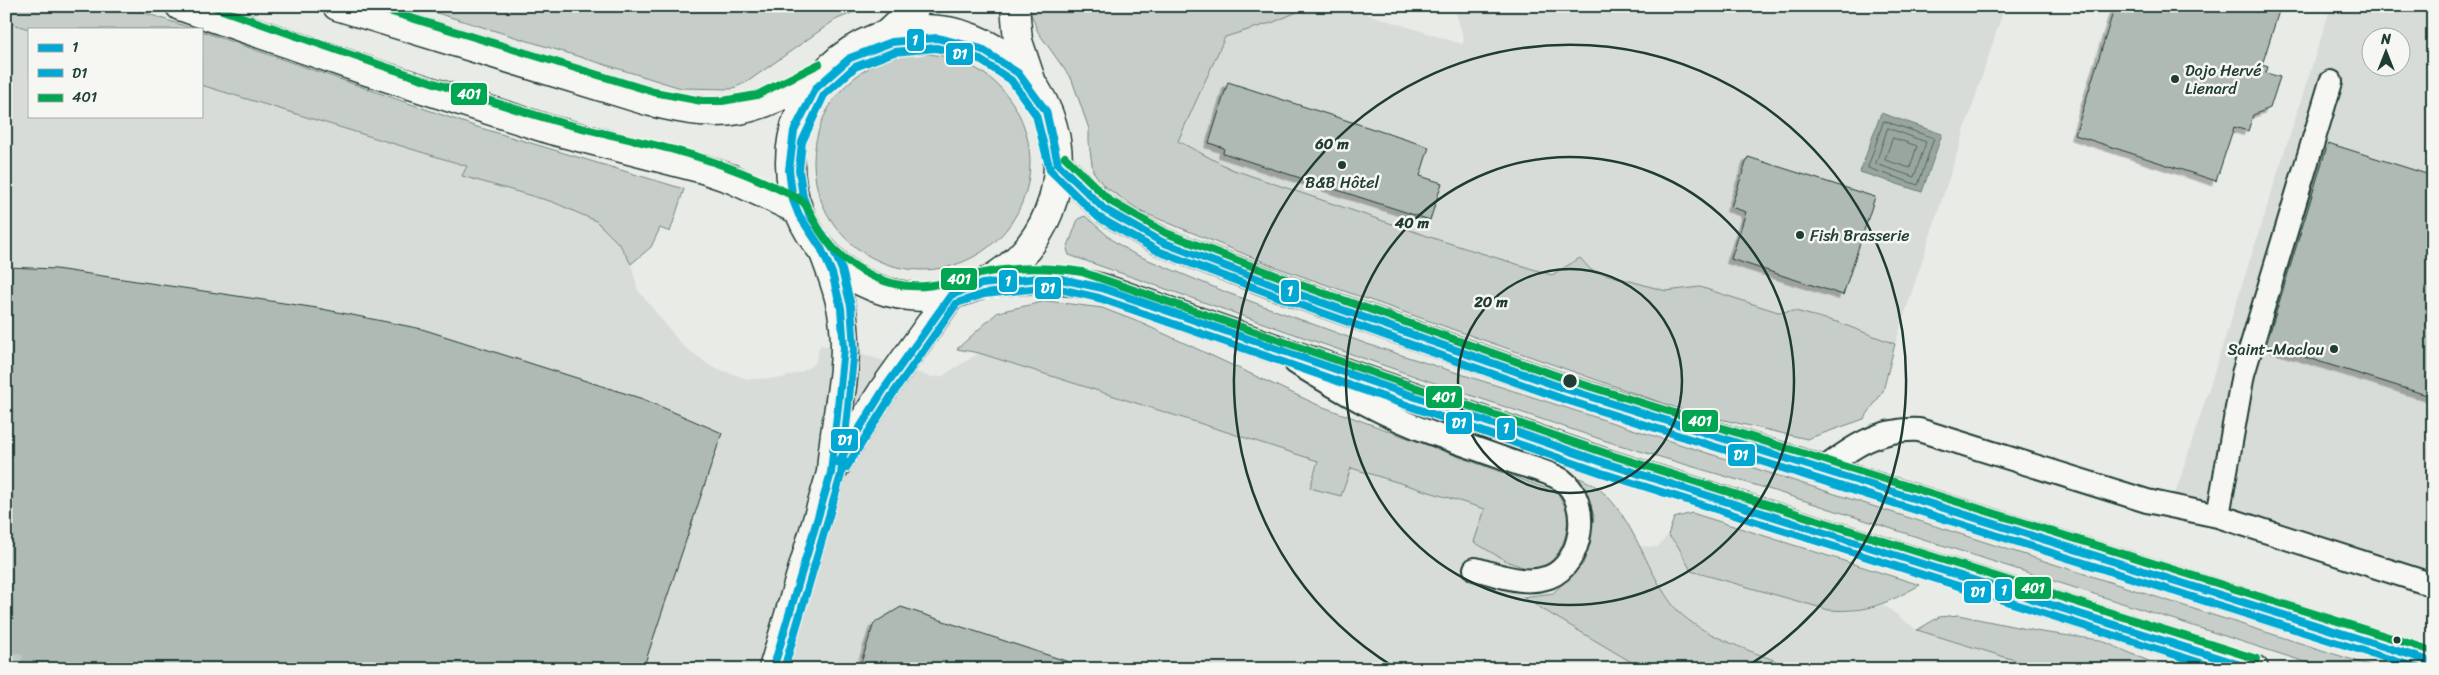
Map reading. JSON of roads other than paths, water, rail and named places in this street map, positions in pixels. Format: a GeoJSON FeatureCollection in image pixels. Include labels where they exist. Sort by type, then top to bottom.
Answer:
{"type":"FeatureCollection","features":[{"type":"Feature","properties":{"kind":"main road"},"geometry":{"type":"LineString","coordinates":[[180,6],[370,72],[542,127],[591,142],[703,169],[732,179],[796,209]]}},
{"type":"Feature","properties":{"kind":"main road"},"geometry":{"type":"LineString","coordinates":[[337,6],[651,102],[699,112],[740,112],[779,97],[824,73],[853,49],[888,34],[914,30],[935,30],[968,38],[993,49],[1004,57],[1033,86]]}},
{"type":"Feature","properties":{"kind":"main road"},"geometry":{"type":"LineString","coordinates":[[888,34],[916,6]]}},
{"type":"Feature","properties":{"kind":"main road"},"geometry":{"type":"LineString","coordinates":[[982,284],[1013,263],[1037,235],[1052,201],[1058,164],[1051,123],[1033,86],[1018,41],[1015,6]]}},
{"type":"Feature","properties":{"kind":"main road"},"geometry":{"type":"LineString","coordinates":[[824,73],[806,100],[791,141],[790,173],[796,209],[812,239],[824,253],[860,282],[893,294],[916,297],[951,295],[982,284],[1040,278],[1080,282],[1605,463],[2254,669]]}},
{"type":"Feature","properties":{"kind":"main road"},"geometry":{"type":"LineString","coordinates":[[1058,164],[1104,209],[1162,242],[1298,294],[1566,389],[2433,662]]}},
{"type":"Feature","properties":{"kind":"main road"},"geometry":{"type":"LineString","coordinates":[[773,669],[831,473],[832,439],[845,348],[844,328],[835,282],[824,253]]}},
{"type":"Feature","properties":{"kind":"main road"},"geometry":{"type":"LineString","coordinates":[[831,473],[884,389],[951,295]]}},
{"type":"Feature","properties":{"kind":"lane"},"geometry":{"type":"LineString","coordinates":[[2218,516],[2243,374],[2331,82]]}},
{"type":"Feature","properties":{"kind":"lane"},"geometry":{"type":"LineString","coordinates":[[1274,349],[1372,409],[1434,434],[1541,471],[1563,482],[1576,501],[1580,525],[1573,554],[1564,566],[1554,575],[1527,581],[1475,569]]}},
{"type":"Feature","properties":{"kind":"lane"},"geometry":{"type":"LineString","coordinates":[[1822,470],[1850,448],[1869,438],[1902,429],[1918,430],[2147,501],[2218,516],[2433,584]]}},
{"type":"Feature","properties":{"kind":"water"},"geometry":{"type":"Polygon","coordinates":[[[1881,113],[1942,134],[1922,192],[1860,172],[1881,113]]]}},
{"type":"Feature","properties":{"kind":"tunnel"},"geometry":{"type":"LineString","coordinates":[[6,665],[19,669]]}},
{"type":"Feature","properties":{"kind":"place","name":"Dojo Hervé Lienard"},"geometry":{"type":"Point","coordinates":[2175,79]}},
{"type":"Feature","properties":{"kind":"place","name":"B&B Hôtel"},"geometry":{"type":"Point","coordinates":[1342,165]}},
{"type":"Feature","properties":{"kind":"place","name":"Fish Brasserie"},"geometry":{"type":"Point","coordinates":[1800,235]}},
{"type":"Feature","properties":{"kind":"place","name":"Saint-Maclou"},"geometry":{"type":"Point","coordinates":[2334,349]}}]}
